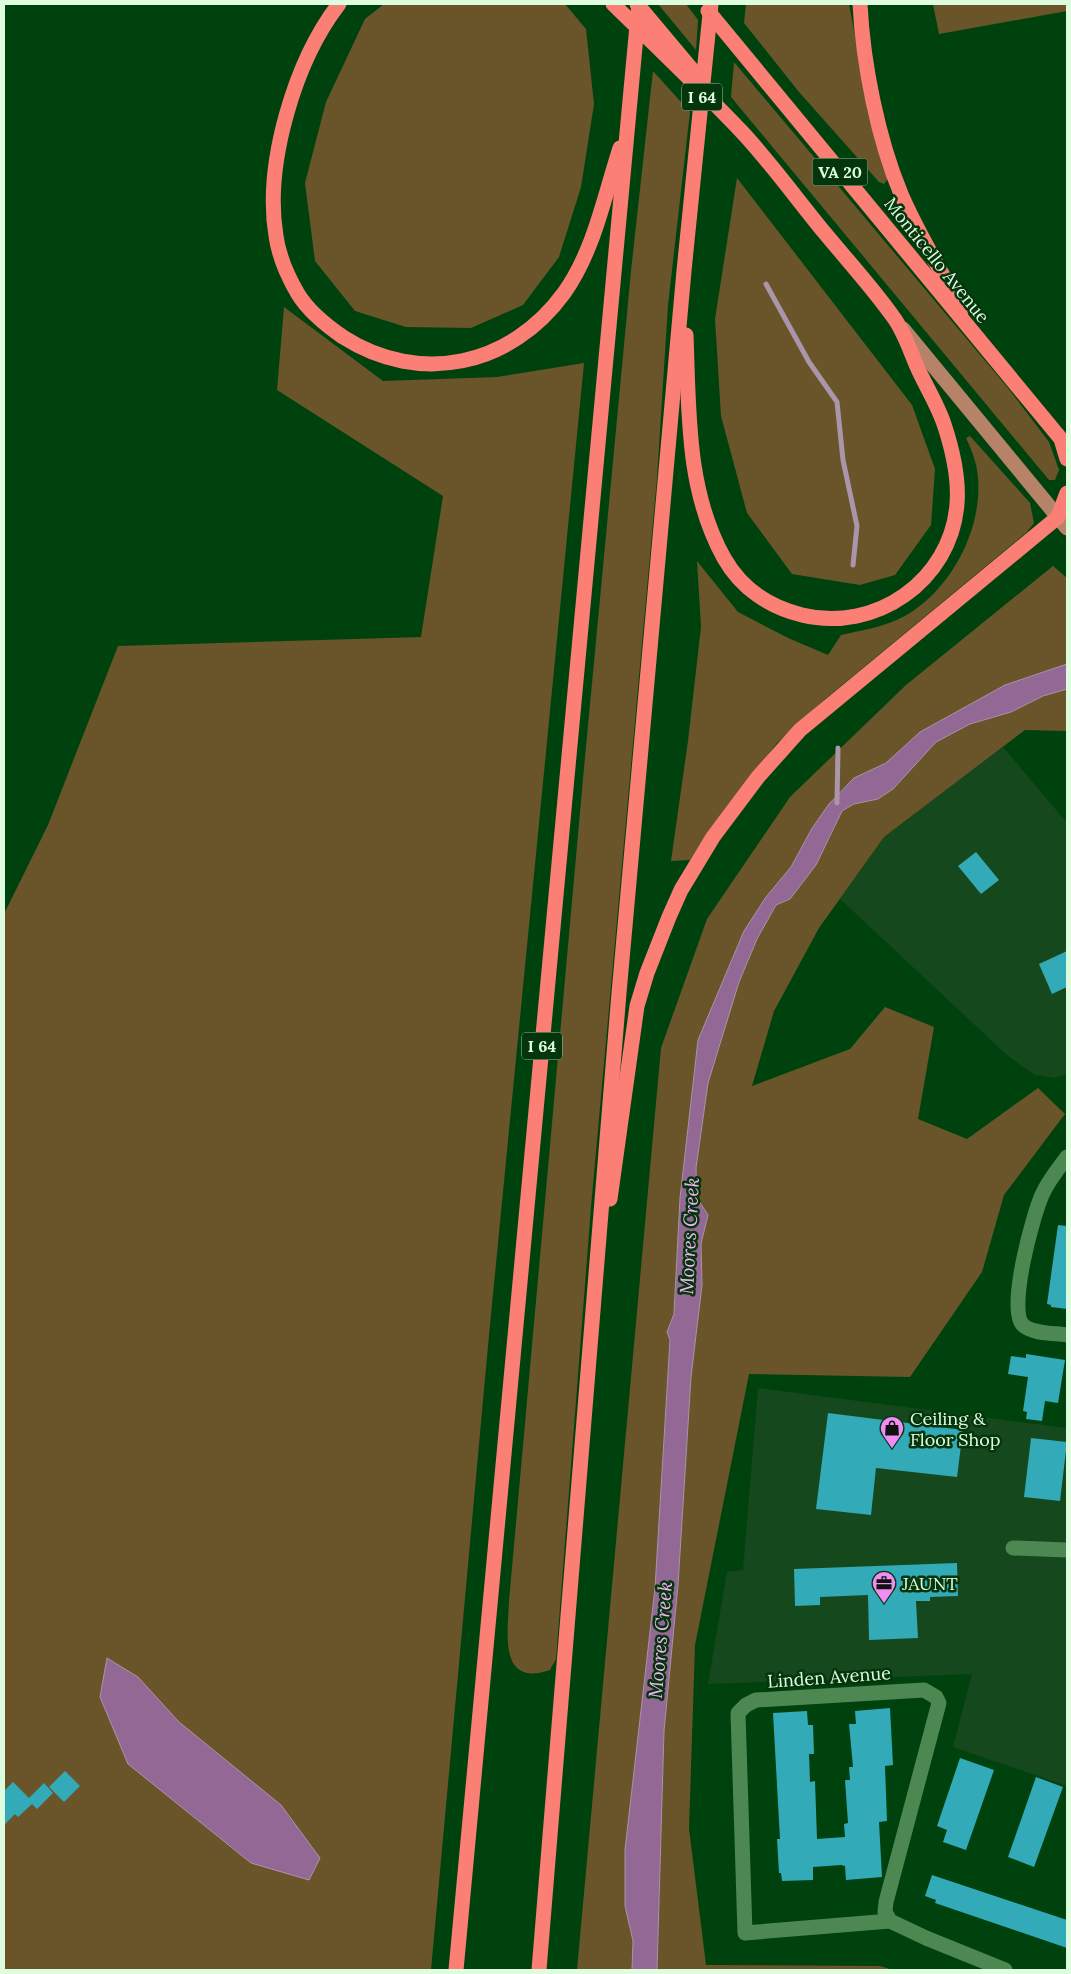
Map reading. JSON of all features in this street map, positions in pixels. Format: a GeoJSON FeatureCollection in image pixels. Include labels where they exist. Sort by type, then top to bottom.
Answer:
{"type":"FeatureCollection","features":[{"type":"Feature","properties":{"kind":"highway"},"geometry":{"type":"LineString","coordinates":[[339,4],[327,19],[307,59],[287,118],[275,181],[276,235],[288,274],[300,296],[312,310],[336,332],[358,346],[384,357],[422,364],[464,362],[506,346],[536,325],[564,293],[578,270],[592,238],[628,123]]}},
{"type":"Feature","properties":{"kind":"highway"},"geometry":{"type":"LineString","coordinates":[[613,4],[743,133]]}},
{"type":"Feature","properties":{"kind":"highway","name":"I 64"},"geometry":{"type":"LineString","coordinates":[[456,1970],[638,4]]}},
{"type":"Feature","properties":{"kind":"highway","name":"VA 20"},"geometry":{"type":"LineString","coordinates":[[638,4],[896,320]]}},
{"type":"Feature","properties":{"kind":"highway","name":"Monticello Avenue"},"geometry":{"type":"LineString","coordinates":[[702,4],[1064,443]]}},
{"type":"Feature","properties":{"kind":"highway","name":"I 64"},"geometry":{"type":"LineString","coordinates":[[539,1970],[591,1319],[684,271],[711,4]]}},
{"type":"Feature","properties":{"kind":"highway"},"geometry":{"type":"LineString","coordinates":[[860,4],[868,73],[891,166],[914,222],[978,340]]}},
{"type":"Feature","properties":{"kind":"highway"},"geometry":{"type":"LineString","coordinates":[[684,271],[690,433],[700,498],[711,530],[724,558],[736,576],[752,592],[777,606],[816,618],[843,619],[861,616],[886,607],[906,596],[923,581],[934,567],[944,552],[952,531],[957,504],[956,478],[944,422],[896,320]]}},
{"type":"Feature","properties":{"kind":"highway"},"geometry":{"type":"LineString","coordinates":[[1064,443],[1067,459]]}},
{"type":"Feature","properties":{"kind":"highway"},"geometry":{"type":"LineString","coordinates":[[591,1319],[617,1157],[637,1006],[658,942],[681,890],[699,858],[734,806],[800,730],[1063,522],[1067,493]]}},
{"type":"Feature","properties":{"kind":"main road","name":"VA 20"},"geometry":{"type":"LineString","coordinates":[[896,320],[1063,522]]}},
{"type":"Feature","properties":{"kind":"street"},"geometry":{"type":"LineString","coordinates":[[1067,1157],[1055,1172],[1042,1195],[1033,1220],[1023,1262],[1018,1301],[1018,1317],[1022,1325],[1030,1330],[1067,1335]]}},
{"type":"Feature","properties":{"kind":"street"},"geometry":{"type":"LineString","coordinates":[[1013,1548],[1067,1550]]}},
{"type":"Feature","properties":{"kind":"street","name":"Linden Avenue"},"geometry":{"type":"LineString","coordinates":[[924,1690],[936,1697],[939,1704],[886,1902],[885,1912],[890,1921],[745,1933],[738,1713],[746,1705],[756,1700],[924,1690]]}},
{"type":"Feature","properties":{"kind":"street"},"geometry":{"type":"LineString","coordinates":[[890,1921],[926,1938],[1005,1970]]}},
{"type":"Feature","properties":{"kind":"shaded area"},"geometry":{"type":"Polygon","coordinates":[[[384,4],[565,4],[586,29],[594,104],[581,187],[559,257],[523,305],[471,328],[406,327],[355,311],[315,261],[305,183],[326,102],[365,19],[384,4]]]}},
{"type":"Feature","properties":{"kind":"shaded area"},"geometry":{"type":"Polygon","coordinates":[[[658,4],[686,4],[698,20],[696,50],[658,4]]]}},
{"type":"Feature","properties":{"kind":"shaded area"},"geometry":{"type":"Polygon","coordinates":[[[746,4],[849,4],[873,130],[888,179],[884,184],[879,182],[799,92],[744,23],[746,4]]]}},
{"type":"Feature","properties":{"kind":"shaded area"},"geometry":{"type":"Polygon","coordinates":[[[933,4],[1067,4],[1067,11],[939,34],[933,4]]]}},
{"type":"Feature","properties":{"kind":"shaded area"},"geometry":{"type":"Polygon","coordinates":[[[734,62],[1008,388],[1049,442],[1059,470],[1055,480],[1049,480],[731,97],[734,62]]]}},
{"type":"Feature","properties":{"kind":"shaded area"},"geometry":{"type":"Polygon","coordinates":[[[653,71],[690,112],[668,305],[657,478],[591,1207],[556,1659],[550,1670],[533,1673],[522,1671],[514,1664],[510,1654],[508,1641],[509,1601],[584,768],[631,271],[653,71]]]}},
{"type":"Feature","properties":{"kind":"shaded area"},"geometry":{"type":"Polygon","coordinates":[[[737,178],[912,405],[935,469],[931,525],[895,575],[860,585],[792,574],[747,513],[721,416],[715,319],[737,178]]]}},
{"type":"Feature","properties":{"kind":"shaded area"},"geometry":{"type":"Polygon","coordinates":[[[284,307],[383,381],[497,377],[584,363],[489,1335],[431,1970],[4,1970],[4,914],[48,825],[118,646],[421,637],[443,496],[277,390],[284,307]]]}},
{"type":"Feature","properties":{"kind":"shaded area"},"geometry":{"type":"Polygon","coordinates":[[[970,436],[1030,503],[1034,523],[1026,533],[824,700],[777,743],[709,830],[690,860],[671,861],[688,741],[701,627],[697,561],[738,612],[788,638],[828,655],[841,635],[897,620],[913,611],[928,599],[953,570],[970,535],[978,497],[977,467],[966,438],[970,436]]]}},
{"type":"Feature","properties":{"kind":"shaded area"},"geometry":{"type":"Polygon","coordinates":[[[1053,566],[1067,578],[1067,664],[1005,685],[920,732],[886,763],[854,778],[829,804],[812,827],[791,867],[766,897],[744,931],[698,1040],[680,1198],[674,1314],[667,1332],[670,1340],[655,1588],[625,1850],[625,1906],[633,1941],[632,1970],[577,1970],[661,1048],[707,919],[790,797],[906,685],[1053,566]]]}},
{"type":"Feature","properties":{"kind":"shaded area"},"geometry":{"type":"Polygon","coordinates":[[[1067,689],[1067,731],[1025,730],[884,837],[819,928],[774,1011],[752,1086],[850,1049],[885,1007],[934,1027],[918,1119],[967,1139],[1038,1088],[1065,1114],[1004,1195],[982,1272],[910,1377],[749,1374],[695,1645],[689,1829],[706,1965],[880,1966],[893,1970],[657,1970],[664,1731],[678,1585],[691,1377],[702,1285],[701,1244],[708,1215],[697,1198],[696,1168],[708,1083],[739,982],[757,939],[776,905],[790,899],[816,865],[842,811],[854,804],[878,799],[892,789],[936,742],[970,724],[1011,712],[1043,696],[1067,689]]]}},
{"type":"Feature","properties":{"kind":"shaded area"},"geometry":{"type":"Polygon","coordinates":[[[1003,747],[1067,823],[1067,1074],[1055,1078],[1035,1075],[1007,1055],[840,899],[884,837],[1003,747]]]}},
{"type":"Feature","properties":{"kind":"shaded area"},"geometry":{"type":"Polygon","coordinates":[[[758,1388],[1067,1428],[1067,1786],[953,1747],[972,1674],[708,1684],[727,1572],[743,1570],[758,1388]]]}},
{"type":"Feature","properties":{"kind":"water","name":"Moores Creek"},"geometry":{"type":"Polygon","coordinates":[[[1067,664],[1067,689],[1043,696],[1011,712],[970,724],[936,742],[893,789],[878,799],[854,804],[842,811],[816,865],[790,899],[776,905],[757,939],[739,982],[708,1083],[696,1168],[697,1198],[708,1215],[701,1244],[702,1285],[691,1377],[678,1585],[664,1731],[657,1970],[632,1970],[633,1941],[625,1906],[625,1850],[655,1588],[670,1340],[667,1332],[674,1314],[680,1198],[698,1040],[744,931],[766,897],[791,867],[812,828],[829,804],[854,778],[886,763],[920,732],[1005,685],[1067,664]]]}},
{"type":"Feature","properties":{"kind":"water"},"geometry":{"type":"Polygon","coordinates":[[[107,1658],[138,1677],[179,1722],[281,1805],[320,1858],[309,1880],[251,1863],[128,1764],[100,1697],[107,1658]]]}},
{"type":"Feature","properties":{"kind":"building"},"geometry":{"type":"Polygon","coordinates":[[[976,852],[999,880],[981,894],[958,866],[976,852]]]}},
{"type":"Feature","properties":{"kind":"building"},"geometry":{"type":"Polygon","coordinates":[[[1067,951],[1067,987],[1052,994],[1039,964],[1067,951]]]}},
{"type":"Feature","properties":{"kind":"building"},"geometry":{"type":"Polygon","coordinates":[[[1058,1225],[1067,1226],[1067,1309],[1051,1307],[1051,1305],[1047,1304],[1058,1225]]]}},
{"type":"Feature","properties":{"kind":"building"},"geometry":{"type":"Polygon","coordinates":[[[1026,1354],[1065,1360],[1058,1403],[1045,1401],[1042,1421],[1026,1419],[1027,1412],[1023,1411],[1028,1377],[1008,1374],[1011,1356],[1026,1358],[1026,1354]]]}},
{"type":"Feature","properties":{"kind":"building","name":"Ceiling & Floor Shop"},"geometry":{"type":"Polygon","coordinates":[[[828,1413],[963,1430],[957,1477],[876,1468],[871,1515],[816,1509],[828,1413]]]}},
{"type":"Feature","properties":{"kind":"building"},"geometry":{"type":"Polygon","coordinates":[[[1031,1438],[1067,1442],[1060,1501],[1024,1497],[1031,1438]]]}},
{"type":"Feature","properties":{"kind":"building","name":"JAUNT"},"geometry":{"type":"Polygon","coordinates":[[[957,1563],[958,1596],[930,1597],[930,1601],[916,1601],[918,1638],[869,1640],[868,1595],[820,1597],[820,1605],[795,1606],[794,1569],[957,1563]]]}},
{"type":"Feature","properties":{"kind":"building"},"geometry":{"type":"Polygon","coordinates":[[[890,1708],[893,1765],[885,1766],[887,1821],[879,1822],[882,1877],[846,1880],[845,1866],[841,1865],[813,1867],[813,1880],[782,1881],[781,1873],[779,1873],[777,1839],[780,1839],[773,1713],[807,1711],[808,1725],[813,1725],[814,1754],[809,1754],[810,1782],[815,1781],[817,1839],[845,1837],[844,1824],[848,1823],[845,1780],[850,1780],[849,1767],[853,1767],[849,1724],[856,1724],[855,1711],[890,1708]]]}},
{"type":"Feature","properties":{"kind":"building"},"geometry":{"type":"Polygon","coordinates":[[[960,1758],[994,1770],[966,1850],[943,1842],[947,1830],[937,1826],[960,1758]]]}},
{"type":"Feature","properties":{"kind":"building"},"geometry":{"type":"Polygon","coordinates":[[[65,1771],[80,1786],[64,1802],[49,1787],[65,1771]]]}},
{"type":"Feature","properties":{"kind":"building"},"geometry":{"type":"Polygon","coordinates":[[[1036,1777],[1063,1787],[1034,1867],[1008,1857],[1036,1777]]]}},
{"type":"Feature","properties":{"kind":"building"},"geometry":{"type":"Polygon","coordinates":[[[13,1782],[29,1798],[44,1783],[53,1793],[37,1809],[32,1804],[18,1817],[15,1814],[4,1825],[4,1791],[13,1782]]]}},
{"type":"Feature","properties":{"kind":"building"},"geometry":{"type":"Polygon","coordinates":[[[932,1875],[1067,1920],[1067,1948],[935,1903],[936,1900],[925,1896],[932,1875]]]}},
{"type":"Feature","properties":{"kind":"waterway"},"geometry":{"type":"LineString","coordinates":[[766,284],[809,362],[837,402],[843,460],[857,526],[853,565]]}},
{"type":"Feature","properties":{"kind":"waterway"},"geometry":{"type":"LineString","coordinates":[[837,803],[838,748]]}},
{"type":"Feature","properties":{"kind":"place","name":"Ceiling & Floor Shop"},"geometry":{"type":"Point","coordinates":[892,1449]}},
{"type":"Feature","properties":{"kind":"place","name":"JAUNT"},"geometry":{"type":"Point","coordinates":[884,1604]}}]}
